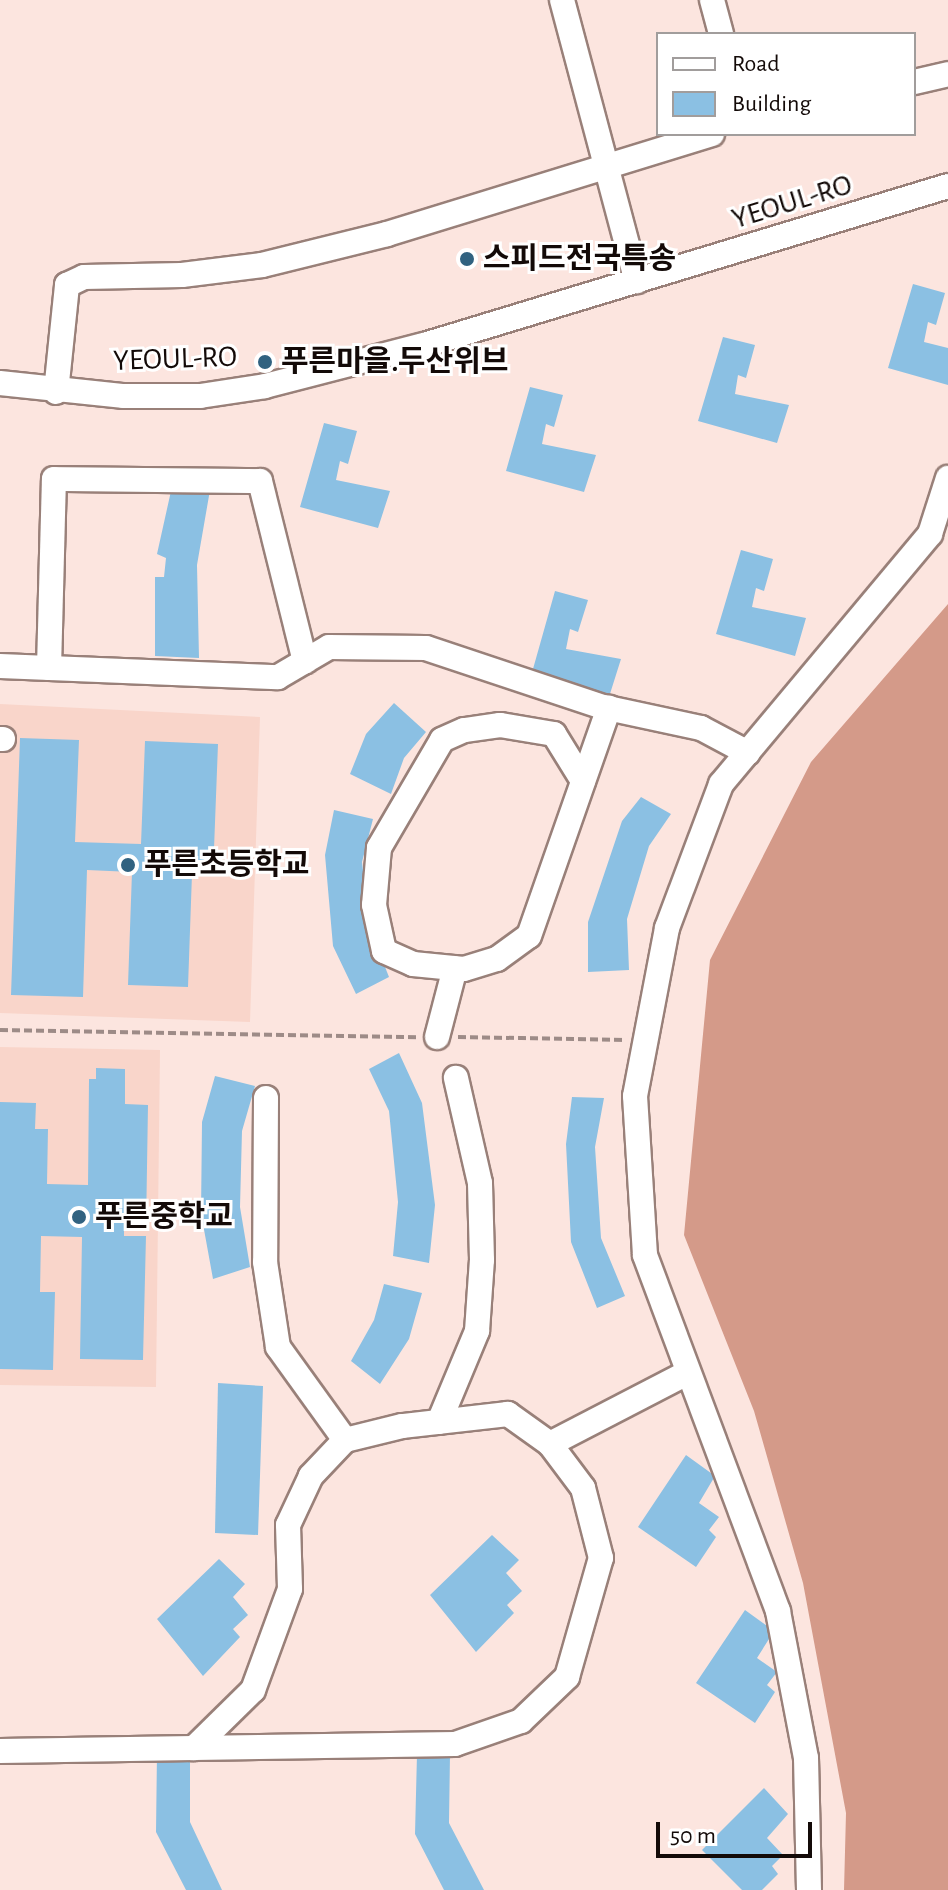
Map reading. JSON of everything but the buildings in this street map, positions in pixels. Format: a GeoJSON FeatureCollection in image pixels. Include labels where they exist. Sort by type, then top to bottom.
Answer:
{"type":"FeatureCollection","features":[{"type":"Feature","properties":{"kind":"street"},"geometry":{"type":"LineString","coordinates":[[562,0],[637,281]]}},
{"type":"Feature","properties":{"kind":"street"},"geometry":{"type":"LineString","coordinates":[[712,0],[720,32]]}},
{"type":"Feature","properties":{"kind":"street"},"geometry":{"type":"LineString","coordinates":[[916,82],[948,74]]}},
{"type":"Feature","properties":{"kind":"street"},"geometry":{"type":"LineString","coordinates":[[56,392],[67,285],[84,277],[168,276],[262,265],[387,234],[706,136]]}},
{"type":"Feature","properties":{"kind":"street","name":"YEOUL-RO"},"geometry":{"type":"LineString","coordinates":[[0,383],[56,392],[200,396],[265,386],[637,281],[948,186]]}},
{"type":"Feature","properties":{"kind":"street"},"geometry":{"type":"LineString","coordinates":[[809,1890],[806,1758],[778,1611],[685,1374],[645,1255],[635,1096],[667,928],[721,784],[930,534],[948,478]]}},
{"type":"Feature","properties":{"kind":"street"},"geometry":{"type":"LineString","coordinates":[[49,668],[54,479],[260,481],[305,661]]}},
{"type":"Feature","properties":{"kind":"street"},"geometry":{"type":"LineString","coordinates":[[0,666],[278,677],[329,647],[426,648],[609,708],[701,728],[748,753]]}},
{"type":"Feature","properties":{"kind":"street"},"geometry":{"type":"LineString","coordinates":[[583,781],[554,734],[500,725],[464,730],[442,740],[379,848],[374,905],[384,951],[413,964],[455,968],[497,959],[529,936],[609,708]]}},
{"type":"Feature","properties":{"kind":"street"},"geometry":{"type":"LineString","coordinates":[[437,1037],[455,968]]}},
{"type":"Feature","properties":{"kind":"street"},"geometry":{"type":"LineString","coordinates":[[439,1422],[477,1331],[482,1260],[480,1183],[456,1078]]}},
{"type":"Feature","properties":{"kind":"street"},"geometry":{"type":"LineString","coordinates":[[266,1098],[265,1262],[278,1347],[345,1440]]}},
{"type":"Feature","properties":{"kind":"street"},"geometry":{"type":"LineString","coordinates":[[550,1444],[685,1374]]}},
{"type":"Feature","properties":{"kind":"street"},"geometry":{"type":"LineString","coordinates":[[0,1751],[455,1744],[521,1721],[567,1677],[601,1558],[583,1488],[550,1444],[508,1414],[439,1422],[345,1440],[311,1476],[288,1525],[290,1589],[253,1690],[194,1748]]}},
{"type":"Feature","properties":{"kind":"path"},"geometry":{"type":"LineString","coordinates":[[0,1030],[646,1040]]}},
{"type":"Feature","properties":{"kind":"shaded area"},"geometry":{"type":"Polygon","coordinates":[[[948,604],[948,1890],[844,1890],[846,1813],[803,1583],[754,1411],[684,1235],[710,960],[811,762],[948,604]]]}},
{"type":"Feature","properties":{"kind":"shaded area","name":"푸른초등학교"},"geometry":{"type":"Polygon","coordinates":[[[0,704],[260,717],[250,1022],[0,1013],[0,704]]]}},
{"type":"Feature","properties":{"kind":"shaded area","name":"푸른중학교"},"geometry":{"type":"Polygon","coordinates":[[[0,1047],[160,1050],[156,1387],[0,1385],[0,1047]]]}},
{"type":"Feature","properties":{"kind":"place","name":"스피드전국특송"},"geometry":{"type":"Point","coordinates":[467,259]}},
{"type":"Feature","properties":{"kind":"place","name":"푸른마을.두산위브"},"geometry":{"type":"Point","coordinates":[265,362]}},
{"type":"Feature","properties":{"kind":"place","name":"푸른초등학교"},"geometry":{"type":"Point","coordinates":[128,865]}},
{"type":"Feature","properties":{"kind":"place","name":"푸른중학교"},"geometry":{"type":"Point","coordinates":[79,1217]}}]}
